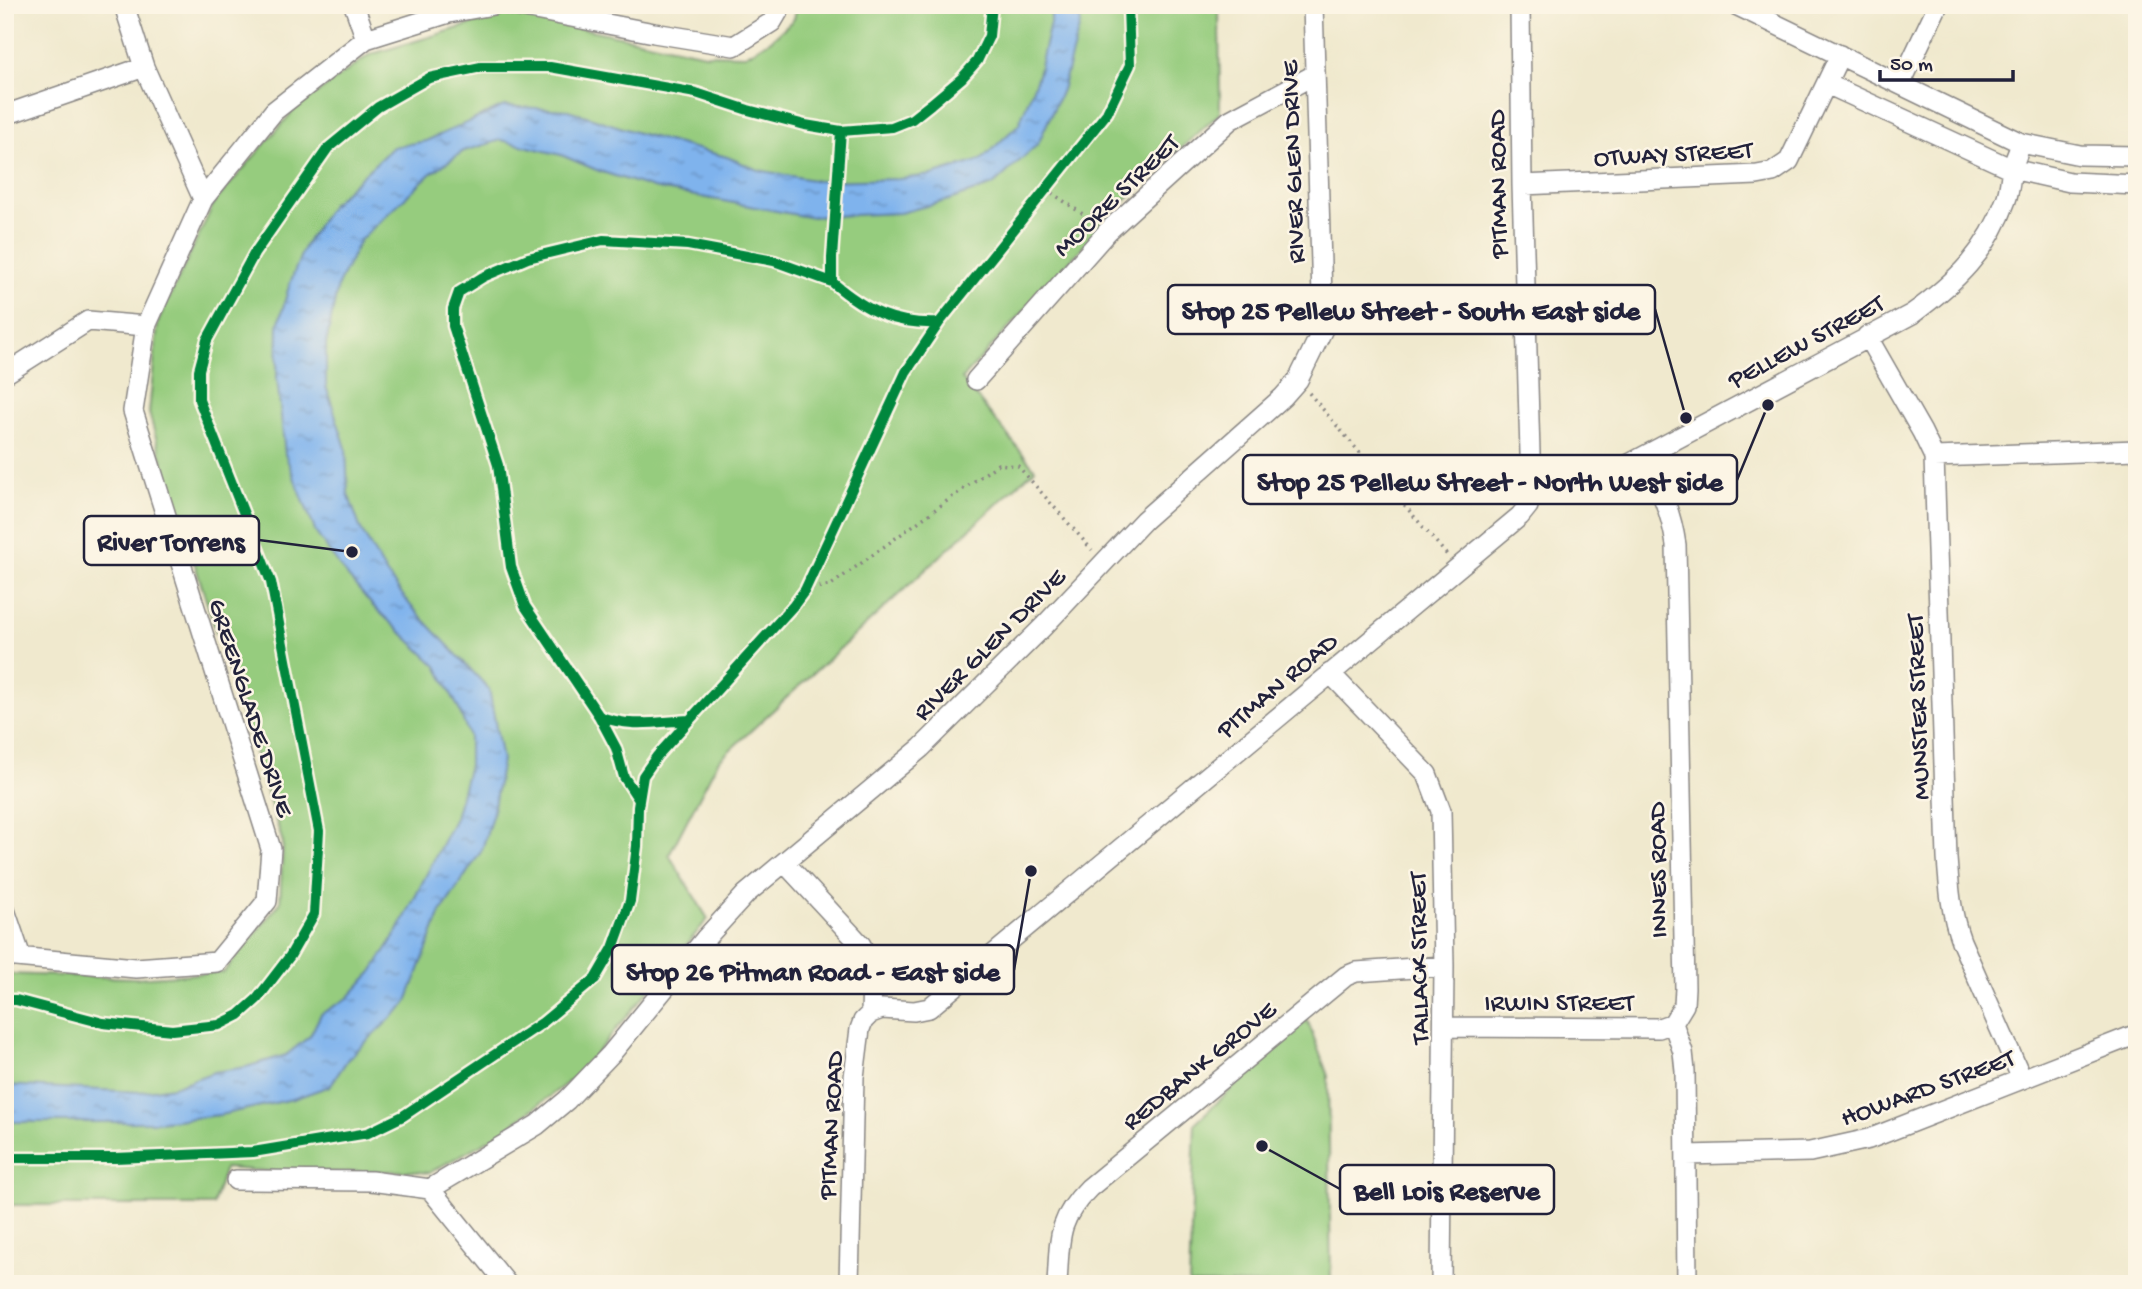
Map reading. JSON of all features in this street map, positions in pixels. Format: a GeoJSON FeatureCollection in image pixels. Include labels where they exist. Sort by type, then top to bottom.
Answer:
{"type":"FeatureCollection","features":[{"type":"Feature","properties":{"kind":"street"},"geometry":{"type":"LineString","coordinates":[[124,5],[144,67],[203,199]]}},
{"type":"Feature","properties":{"kind":"street"},"geometry":{"type":"LineString","coordinates":[[354,5],[366,39]]}},
{"type":"Feature","properties":{"kind":"street","name":"GREENGLADE DRIVE"},"geometry":{"type":"LineString","coordinates":[[13,956],[136,968],[217,962],[267,901],[271,849],[132,411],[146,326],[203,199],[274,111],[366,39],[449,13],[493,5]]}},
{"type":"Feature","properties":{"kind":"street"},"geometry":{"type":"LineString","coordinates":[[509,5],[734,46],[772,22],[782,5]]}},
{"type":"Feature","properties":{"kind":"street","name":"RIVER GLEN DRIVE"},"geometry":{"type":"LineString","coordinates":[[430,1189],[537,1125],[567,1100],[611,1054],[746,894],[921,748],[1034,637],[1144,520],[1283,397],[1298,380],[1323,330],[1313,5]]}},
{"type":"Feature","properties":{"kind":"street","name":"PITMAN ROAD"},"geometry":{"type":"LineString","coordinates":[[849,1284],[854,1077],[863,1021],[871,1013],[891,1008],[914,1011],[929,1008],[1520,516],[1528,506],[1531,486],[1522,185],[1520,5]]}},
{"type":"Feature","properties":{"kind":"street"},"geometry":{"type":"LineString","coordinates":[[1737,5],[2021,143],[2080,155],[2137,156]]}},
{"type":"Feature","properties":{"kind":"street"},"geometry":{"type":"LineString","coordinates":[[1901,83],[1938,5]]}},
{"type":"Feature","properties":{"kind":"street","name":"OTWAY STREET"},"geometry":{"type":"LineString","coordinates":[[1522,185],[1757,175],[1773,172],[1789,161],[1840,55]]}},
{"type":"Feature","properties":{"kind":"street"},"geometry":{"type":"LineString","coordinates":[[5,115],[144,67]]}},
{"type":"Feature","properties":{"kind":"street","name":"MOORE STREET"},"geometry":{"type":"LineString","coordinates":[[976,380],[1108,231],[1230,120],[1314,75]]}},
{"type":"Feature","properties":{"kind":"street"},"geometry":{"type":"LineString","coordinates":[[1828,84],[2012,169],[2070,181],[2137,185]]}},
{"type":"Feature","properties":{"kind":"street","name":"PELLEW STREET"},"geometry":{"type":"LineString","coordinates":[[1531,486],[1566,489],[1586,487],[1912,314],[1931,300],[1979,254],[1992,234],[2006,201],[2012,169],[2021,143]]}},
{"type":"Feature","properties":{"kind":"street"},"geometry":{"type":"LineString","coordinates":[[5,374],[88,321],[146,326]]}},
{"type":"Feature","properties":{"kind":"street","name":"MUNSTER STREET"},"geometry":{"type":"LineString","coordinates":[[1867,336],[1934,457],[1947,858],[1954,923],[2022,1079]]}},
{"type":"Feature","properties":{"kind":"street"},"geometry":{"type":"LineString","coordinates":[[1934,457],[2137,450]]}},
{"type":"Feature","properties":{"kind":"street","name":"INNES ROAD"},"geometry":{"type":"LineString","coordinates":[[1643,457],[1664,495],[1673,521],[1676,545],[1685,988],[1684,1005],[1673,1023]]}},
{"type":"Feature","properties":{"kind":"street","name":"TALLACK STREET"},"geometry":{"type":"LineString","coordinates":[[1330,673],[1427,775],[1441,811],[1444,966],[1441,1284]]}},
{"type":"Feature","properties":{"kind":"street"},"geometry":{"type":"LineString","coordinates":[[785,863],[861,944],[870,969],[871,1013]]}},
{"type":"Feature","properties":{"kind":"street"},"geometry":{"type":"LineString","coordinates":[[5,910],[13,956]]}},
{"type":"Feature","properties":{"kind":"street","name":"REDBANK GROVE"},"geometry":{"type":"LineString","coordinates":[[1057,1284],[1060,1232],[1073,1203],[1335,985],[1356,972],[1444,966]]}},
{"type":"Feature","properties":{"kind":"street"},"geometry":{"type":"LineString","coordinates":[[1673,1023],[1683,1052],[1687,1284]]}},
{"type":"Feature","properties":{"kind":"street","name":"IRWIN STREET"},"geometry":{"type":"LineString","coordinates":[[1444,1027],[1659,1028],[1673,1023]]}},
{"type":"Feature","properties":{"kind":"street","name":"HOWARD STREET"},"geometry":{"type":"LineString","coordinates":[[1686,1155],[1810,1152],[1837,1147],[1898,1129],[2137,1034]]}},
{"type":"Feature","properties":{"kind":"street"},"geometry":{"type":"LineString","coordinates":[[236,1180],[371,1181],[430,1189],[507,1284]]}},
{"type":"Feature","properties":{"kind":"path"},"geometry":{"type":"LineString","coordinates":[[1038,199],[1055,178]]}},
{"type":"Feature","properties":{"kind":"path"},"geometry":{"type":"LineString","coordinates":[[1046,189],[1108,231]]}},
{"type":"Feature","properties":{"kind":"path"},"geometry":{"type":"LineString","coordinates":[[1298,380],[1457,568]]}},
{"type":"Feature","properties":{"kind":"path"},"geometry":{"type":"LineString","coordinates":[[802,594],[831,585],[998,464],[1007,463],[1018,466],[1103,563]]}},
{"type":"Feature","properties":{"kind":"path"},"geometry":{"type":"LineString","coordinates":[[802,594],[811,577]]}},
{"type":"Feature","properties":{"kind":"green space"},"geometry":{"type":"Polygon","coordinates":[[[797,5],[1219,5],[1220,113],[1131,194],[962,379],[1035,469],[718,761],[669,855],[708,919],[579,1074],[498,1135],[429,1173],[294,1173],[225,1168],[213,1205],[5,1205],[5,974],[134,978],[224,972],[280,903],[283,843],[149,413],[158,322],[214,203],[293,111],[369,55],[509,13],[705,54],[745,55],[771,40],[794,19],[797,5]]]}},
{"type":"Feature","properties":{"kind":"green space"},"geometry":{"type":"Polygon","coordinates":[[[1307,1019],[1328,1076],[1331,1284],[1189,1284],[1195,1123],[1307,1019]]]}},
{"type":"Feature","properties":{"kind":"water"},"geometry":{"type":"Polygon","coordinates":[[[1051,5],[1082,5],[1080,24],[1062,90],[1038,144],[993,185],[949,200],[900,213],[808,217],[653,188],[599,171],[561,155],[501,140],[464,151],[430,174],[360,240],[338,285],[326,344],[326,386],[346,448],[348,494],[361,530],[386,573],[411,606],[489,689],[502,760],[493,812],[482,850],[441,912],[406,1004],[348,1059],[330,1086],[293,1099],[220,1115],[158,1122],[5,1122],[5,1085],[140,1092],[173,1087],[214,1072],[246,1067],[286,1055],[310,1036],[321,1014],[348,998],[372,972],[398,931],[455,818],[469,765],[469,736],[458,707],[437,666],[373,606],[343,571],[316,533],[285,454],[277,378],[278,326],[304,247],[331,205],[393,147],[426,141],[504,106],[568,110],[641,134],[727,157],[758,170],[818,181],[899,179],[932,175],[981,160],[1019,124],[1038,75],[1051,19],[1051,5]]]}},
{"type":"Feature","properties":{"kind":"cycle path"},"geometry":{"type":"LineString","coordinates":[[5,1000],[16,1000],[103,1023],[172,1030],[219,1025],[239,1015],[257,999],[290,956],[314,914],[319,831],[271,582],[199,400],[199,370],[207,340],[254,254],[328,148],[378,107],[429,78],[481,67],[550,67],[696,93],[805,125],[841,131],[892,127],[912,119],[962,78],[977,61],[989,36],[992,5]]}},
{"type":"Feature","properties":{"kind":"cycle path"},"geometry":{"type":"LineString","coordinates":[[841,131],[832,282],[857,301],[894,319],[939,323],[1107,113],[1130,65],[1128,5]]}},
{"type":"Feature","properties":{"kind":"cycle path"},"geometry":{"type":"LineString","coordinates":[[689,720],[632,723],[599,716],[525,606],[511,567],[498,465],[453,326],[453,309],[459,292],[483,277],[528,258],[603,240],[688,245],[774,261],[832,282]]}},
{"type":"Feature","properties":{"kind":"cycle path"},"geometry":{"type":"LineString","coordinates":[[5,1158],[115,1158],[253,1152],[368,1133],[403,1116],[542,1023],[595,979],[613,948],[630,901],[643,776],[657,756],[805,590],[906,372],[939,323]]}},
{"type":"Feature","properties":{"kind":"cycle path"},"geometry":{"type":"LineString","coordinates":[[599,716],[616,748],[624,777],[639,800]]}},
{"type":"Feature","properties":{"kind":"place","name":"Stop 25 Pellew Street - North West side"},"geometry":{"type":"Point","coordinates":[1768,405]}},
{"type":"Feature","properties":{"kind":"place","name":"Stop 25 Pellew Street - South East side"},"geometry":{"type":"Point","coordinates":[1686,418]}},
{"type":"Feature","properties":{"kind":"place","name":"River Torrens"},"geometry":{"type":"Point","coordinates":[352,552]}},
{"type":"Feature","properties":{"kind":"place","name":"Stop 26 Pitman Road - East side"},"geometry":{"type":"Point","coordinates":[1031,871]}},
{"type":"Feature","properties":{"kind":"place","name":"Bell Lois Reserve"},"geometry":{"type":"Point","coordinates":[1262,1146]}}]}
